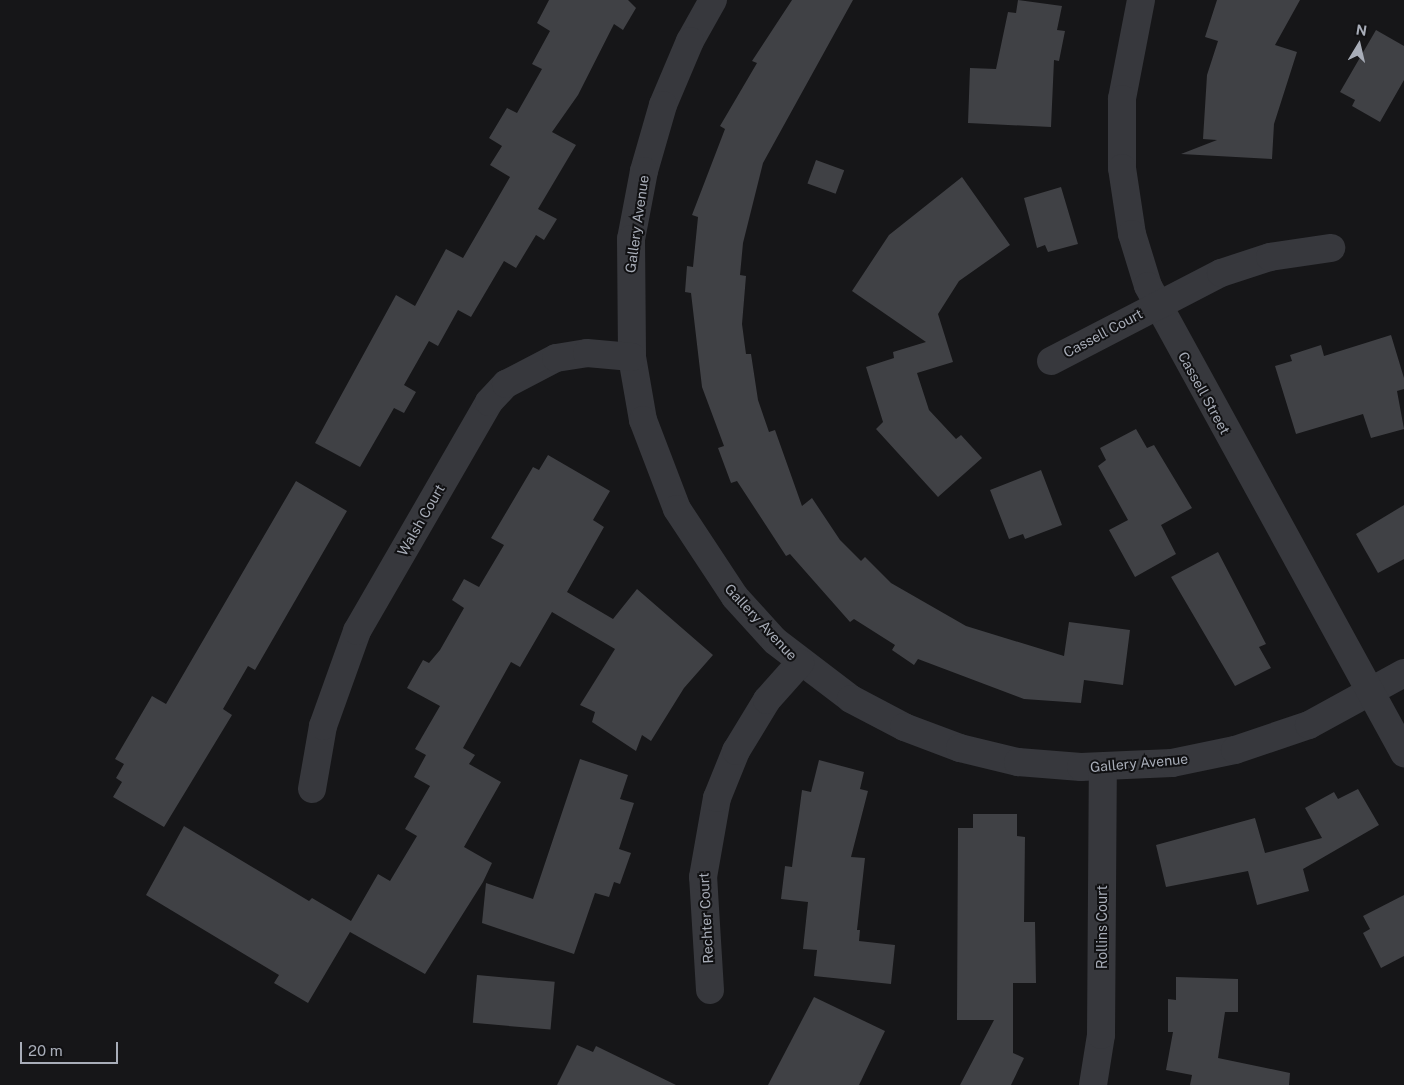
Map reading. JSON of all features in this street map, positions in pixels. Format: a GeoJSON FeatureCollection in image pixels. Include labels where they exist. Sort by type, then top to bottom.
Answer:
{"type":"FeatureCollection","features":[{"type":"Feature","properties":{"kind":"street","name":"Gallery Avenue"},"geometry":{"type":"LineString","coordinates":[[713,0],[690,41],[663,105],[644,171],[630,256],[632,357],[643,420],[676,508],[735,598],[800,663],[851,699],[904,727],[960,748],[1018,762],[1103,768],[1172,763],[1235,750],[1309,726],[1404,672]]}},
{"type":"Feature","properties":{"kind":"street","name":"Cassell Street"},"geometry":{"type":"LineString","coordinates":[[1141,0],[1122,99],[1122,168],[1132,234],[1156,306],[1404,753]]}},
{"type":"Feature","properties":{"kind":"street","name":"Cassell Court"},"geometry":{"type":"LineString","coordinates":[[1051,361],[1221,273],[1270,257],[1332,248]]}},
{"type":"Feature","properties":{"kind":"street","name":"Walsh Court"},"geometry":{"type":"LineString","coordinates":[[312,789],[323,726],[356,631],[489,402],[506,384],[556,358],[587,353],[632,357]]}},
{"type":"Feature","properties":{"kind":"street","name":"Rechter Court"},"geometry":{"type":"LineString","coordinates":[[710,990],[703,877],[717,798],[736,751],[767,700],[800,663]]}},
{"type":"Feature","properties":{"kind":"street","name":"Rollins Court"},"geometry":{"type":"LineString","coordinates":[[1093,1085],[1101,1035],[1103,768]]}},
{"type":"Feature","properties":{"kind":"building"},"geometry":{"type":"Polygon","coordinates":[[[549,0],[628,0],[636,8],[623,30],[614,24],[578,95],[552,132],[576,145],[538,209],[557,219],[544,240],[536,235],[516,268],[504,261],[471,317],[458,310],[438,346],[429,341],[404,385],[416,392],[404,413],[394,408],[360,467],[315,443],[396,295],[415,306],[446,249],[463,258],[510,177],[490,165],[502,146],[489,138],[507,108],[517,113],[542,69],[532,64],[550,31],[537,23],[549,0]]]}},
{"type":"Feature","properties":{"kind":"building"},"geometry":{"type":"Polygon","coordinates":[[[792,0],[853,0],[763,163],[743,243],[740,275],[746,276],[742,324],[746,354],[751,354],[758,400],[769,432],[775,430],[802,506],[812,498],[840,540],[861,561],[865,557],[891,583],[966,626],[1064,656],[1069,622],[1130,630],[1123,685],[1084,680],[1081,703],[1024,699],[918,659],[914,665],[892,650],[895,645],[854,619],[850,622],[790,554],[786,556],[737,481],[731,483],[718,448],[724,446],[702,387],[691,293],[685,292],[687,266],[693,267],[698,217],[692,215],[725,129],[720,126],[757,63],[752,61],[792,0]]]}},
{"type":"Feature","properties":{"kind":"building"},"geometry":{"type":"Polygon","coordinates":[[[1018,0],[1062,6],[1057,30],[1065,31],[1059,61],[1054,60],[1051,127],[968,123],[970,68],[996,69],[1008,12],[1016,13],[1018,0]]]}},
{"type":"Feature","properties":{"kind":"building"},"geometry":{"type":"Polygon","coordinates":[[[1217,0],[1300,0],[1275,45],[1297,52],[1274,124],[1272,159],[1181,154],[1217,140],[1203,139],[1207,75],[1218,41],[1205,37],[1217,0]]]}},
{"type":"Feature","properties":{"kind":"building"},"geometry":{"type":"Polygon","coordinates":[[[1376,30],[1404,46],[1404,80],[1380,122],[1352,106],[1355,100],[1340,92],[1376,30]]]}},
{"type":"Feature","properties":{"kind":"building"},"geometry":{"type":"Polygon","coordinates":[[[816,160],[844,170],[836,194],[807,183],[816,160]]]}},
{"type":"Feature","properties":{"kind":"building"},"geometry":{"type":"Polygon","coordinates":[[[962,177],[1010,245],[959,281],[938,314],[953,362],[917,373],[929,410],[956,439],[961,435],[982,458],[938,497],[876,429],[883,422],[866,367],[894,358],[893,352],[926,342],[852,291],[889,235],[962,177]]]}},
{"type":"Feature","properties":{"kind":"building"},"geometry":{"type":"Polygon","coordinates":[[[1061,187],[1078,244],[1048,252],[1045,245],[1037,248],[1024,198],[1061,187]]]}},
{"type":"Feature","properties":{"kind":"building"},"geometry":{"type":"Polygon","coordinates":[[[1391,335],[1404,378],[1404,389],[1397,391],[1404,429],[1371,438],[1363,414],[1296,434],[1275,366],[1292,361],[1290,355],[1321,345],[1324,356],[1391,335]]]}},
{"type":"Feature","properties":{"kind":"building"},"geometry":{"type":"Polygon","coordinates":[[[1136,429],[1147,448],[1154,445],[1192,508],[1161,525],[1176,554],[1135,577],[1109,530],[1128,520],[1098,466],[1106,460],[1100,448],[1136,429]]]}},
{"type":"Feature","properties":{"kind":"building"},"geometry":{"type":"Polygon","coordinates":[[[548,455],[610,491],[593,520],[604,527],[567,592],[613,619],[637,589],[713,655],[684,688],[651,741],[642,735],[636,751],[592,722],[595,712],[580,705],[615,649],[552,612],[520,667],[511,662],[463,748],[475,755],[469,764],[501,782],[464,847],[492,863],[483,882],[425,974],[350,932],[308,1003],[274,983],[279,975],[146,895],[184,826],[309,901],[312,898],[351,921],[378,874],[390,881],[417,836],[405,829],[430,786],[414,777],[426,755],[415,749],[440,706],[407,688],[423,660],[429,663],[440,650],[464,608],[452,600],[464,579],[479,587],[504,545],[491,538],[533,467],[539,470],[548,455]]]}},
{"type":"Feature","properties":{"kind":"building"},"geometry":{"type":"Polygon","coordinates":[[[1041,470],[1062,525],[1025,539],[1023,534],[1009,539],[990,490],[1041,470]]]}},
{"type":"Feature","properties":{"kind":"building"},"geometry":{"type":"Polygon","coordinates":[[[296,481],[347,511],[255,670],[248,666],[223,709],[232,715],[164,827],[113,797],[122,782],[116,778],[124,764],[115,759],[152,696],[166,704],[296,481]]]}},
{"type":"Feature","properties":{"kind":"building"},"geometry":{"type":"Polygon","coordinates":[[[1404,505],[1404,559],[1378,573],[1356,534],[1404,505]]]}},
{"type":"Feature","properties":{"kind":"building"},"geometry":{"type":"Polygon","coordinates":[[[1218,552],[1266,644],[1259,647],[1271,668],[1235,686],[1171,577],[1218,552]]]}},
{"type":"Feature","properties":{"kind":"building"},"geometry":{"type":"Polygon","coordinates":[[[580,759],[628,775],[620,799],[634,803],[619,849],[631,853],[620,884],[614,882],[609,897],[595,893],[574,954],[482,923],[486,883],[533,899],[580,759]]]}},
{"type":"Feature","properties":{"kind":"building"},"geometry":{"type":"Polygon","coordinates":[[[819,760],[864,772],[860,789],[868,791],[851,857],[865,858],[857,930],[860,930],[859,941],[895,945],[891,984],[814,976],[817,950],[803,949],[808,902],[781,899],[785,866],[792,867],[802,790],[811,792],[819,760]]]}},
{"type":"Feature","properties":{"kind":"building"},"geometry":{"type":"Polygon","coordinates":[[[1358,789],[1379,825],[1303,869],[1309,891],[1257,905],[1248,871],[1166,887],[1156,845],[1255,818],[1265,853],[1322,838],[1305,808],[1334,792],[1338,799],[1358,789]]]}},
{"type":"Feature","properties":{"kind":"building"},"geometry":{"type":"Polygon","coordinates":[[[973,814],[1017,814],[1017,836],[1025,837],[1024,922],[1035,922],[1036,983],[1013,983],[1013,1053],[1024,1058],[1011,1085],[960,1085],[994,1020],[957,1020],[958,828],[973,828],[973,814]]]}},
{"type":"Feature","properties":{"kind":"building"},"geometry":{"type":"Polygon","coordinates":[[[1404,895],[1404,956],[1381,968],[1363,933],[1370,929],[1363,916],[1404,895]]]}},
{"type":"Feature","properties":{"kind":"building"},"geometry":{"type":"Polygon","coordinates":[[[477,975],[555,982],[551,1030],[473,1023],[477,975]]]}},
{"type":"Feature","properties":{"kind":"building"},"geometry":{"type":"Polygon","coordinates":[[[1176,977],[1238,979],[1238,1012],[1225,1012],[1218,1058],[1290,1073],[1289,1085],[1190,1085],[1192,1075],[1166,1070],[1173,1032],[1168,1032],[1168,999],[1176,1000],[1176,977]]]}},
{"type":"Feature","properties":{"kind":"building"},"geometry":{"type":"Polygon","coordinates":[[[814,997],[885,1031],[859,1085],[768,1085],[814,997]]]}},
{"type":"Feature","properties":{"kind":"building"},"geometry":{"type":"Polygon","coordinates":[[[577,1045],[593,1052],[596,1046],[676,1085],[557,1085],[577,1045]]]}}]}
